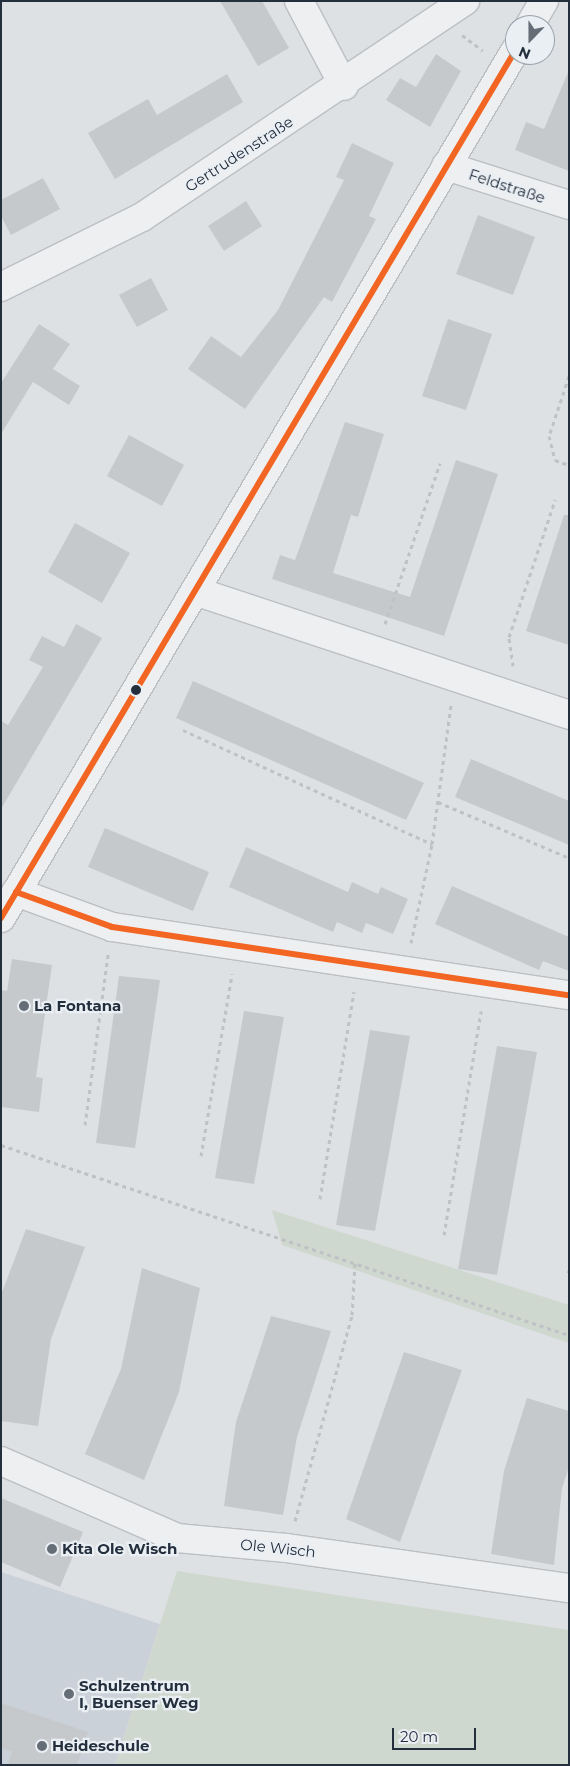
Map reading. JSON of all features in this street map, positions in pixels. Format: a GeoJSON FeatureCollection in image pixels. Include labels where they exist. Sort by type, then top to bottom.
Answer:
{"type":"FeatureCollection","features":[{"type":"Feature","properties":{"kind":"street"},"geometry":{"type":"LineString","coordinates":[[299,1],[344,86]]}},
{"type":"Feature","properties":{"kind":"street","name":"Gertrudenstraße"},"geometry":{"type":"LineString","coordinates":[[1,287],[142,217],[344,86],[465,1]]}},
{"type":"Feature","properties":{"kind":"street"},"geometry":{"type":"LineString","coordinates":[[536,15],[544,1]]}},
{"type":"Feature","properties":{"kind":"street"},"geometry":{"type":"LineString","coordinates":[[1,918],[507,65]]}},
{"type":"Feature","properties":{"kind":"street","name":"Feldstraße"},"geometry":{"type":"LineString","coordinates":[[446,166],[569,205]]}},
{"type":"Feature","properties":{"kind":"street"},"geometry":{"type":"LineString","coordinates":[[196,591],[569,715]]}},
{"type":"Feature","properties":{"kind":"street"},"geometry":{"type":"LineString","coordinates":[[16,892],[112,927],[569,995]]}},
{"type":"Feature","properties":{"kind":"street","name":"Ole Wisch"},"geometry":{"type":"LineString","coordinates":[[1,1461],[177,1538],[287,1548],[569,1588]]}},
{"type":"Feature","properties":{"kind":"path"},"geometry":{"type":"LineString","coordinates":[[441,17],[505,57]]}},
{"type":"Feature","properties":{"kind":"path"},"geometry":{"type":"LineString","coordinates":[[569,376],[549,436],[555,460],[569,464]]}},
{"type":"Feature","properties":{"kind":"path"},"geometry":{"type":"LineString","coordinates":[[376,651],[440,464]]}},
{"type":"Feature","properties":{"kind":"path"},"geometry":{"type":"LineString","coordinates":[[518,698],[509,637],[556,500]]}},
{"type":"Feature","properties":{"kind":"path"},"geometry":{"type":"LineString","coordinates":[[405,971],[432,844],[454,677]]}},
{"type":"Feature","properties":{"kind":"path"},"geometry":{"type":"LineString","coordinates":[[183,730],[432,844]]}},
{"type":"Feature","properties":{"kind":"path"},"geometry":{"type":"LineString","coordinates":[[438,802],[569,858]]}},
{"type":"Feature","properties":{"kind":"path"},"geometry":{"type":"LineString","coordinates":[[85,1125],[112,927]]}},
{"type":"Feature","properties":{"kind":"path"},"geometry":{"type":"LineString","coordinates":[[201,1156],[236,946]]}},
{"type":"Feature","properties":{"kind":"path"},"geometry":{"type":"LineString","coordinates":[[320,1199],[358,964]]}},
{"type":"Feature","properties":{"kind":"path"},"geometry":{"type":"LineString","coordinates":[[444,1235],[486,983]]}},
{"type":"Feature","properties":{"kind":"path"},"geometry":{"type":"LineString","coordinates":[[1,1146],[355,1262],[569,1335]]}},
{"type":"Feature","properties":{"kind":"path"},"geometry":{"type":"LineString","coordinates":[[287,1548],[352,1315],[355,1262]]}},
{"type":"Feature","properties":{"kind":"shaded area"},"geometry":{"type":"Polygon","coordinates":[[[272,1210],[569,1305],[569,1343],[282,1245],[272,1210]]]}},
{"type":"Feature","properties":{"kind":"shaded area"},"geometry":{"type":"Polygon","coordinates":[[[177,1571],[569,1630],[569,1765],[115,1765],[177,1571]]]}},
{"type":"Feature","properties":{"kind":"shaded area","name":"Schulzentrum I, Buenser Weg"},"geometry":{"type":"Polygon","coordinates":[[[1,1572],[160,1624],[115,1765],[1,1765],[1,1572]]]}},
{"type":"Feature","properties":{"kind":"building"},"geometry":{"type":"Polygon","coordinates":[[[220,1],[262,1],[289,48],[258,66],[220,1]]]}},
{"type":"Feature","properties":{"kind":"building"},"geometry":{"type":"Polygon","coordinates":[[[436,54],[461,71],[430,127],[386,100],[400,78],[416,87],[436,54]]]}},
{"type":"Feature","properties":{"kind":"building"},"geometry":{"type":"Polygon","coordinates":[[[569,70],[569,171],[515,150],[526,122],[544,129],[569,70]]]}},
{"type":"Feature","properties":{"kind":"building"},"geometry":{"type":"Polygon","coordinates":[[[227,74],[243,102],[115,179],[88,133],[148,99],[157,115],[227,74]]]}},
{"type":"Feature","properties":{"kind":"building"},"geometry":{"type":"Polygon","coordinates":[[[352,143],[394,163],[369,216],[376,219],[332,302],[324,297],[245,409],[188,369],[211,336],[241,357],[278,310],[344,180],[336,177],[352,143]]]}},
{"type":"Feature","properties":{"kind":"building"},"geometry":{"type":"Polygon","coordinates":[[[43,178],[60,209],[11,235],[1,216],[1,200],[43,178]]]}},
{"type":"Feature","properties":{"kind":"building"},"geometry":{"type":"Polygon","coordinates":[[[246,201],[262,226],[224,251],[208,226],[246,201]]]}},
{"type":"Feature","properties":{"kind":"building"},"geometry":{"type":"Polygon","coordinates":[[[478,215],[535,237],[513,295],[456,274],[478,215]]]}},
{"type":"Feature","properties":{"kind":"building"},"geometry":{"type":"Polygon","coordinates":[[[151,278],[168,310],[137,327],[119,295],[151,278]]]}},
{"type":"Feature","properties":{"kind":"building"},"geometry":{"type":"Polygon","coordinates":[[[448,319],[492,334],[466,410],[422,396],[448,319]]]}},
{"type":"Feature","properties":{"kind":"building"},"geometry":{"type":"Polygon","coordinates":[[[39,324],[70,344],[53,369],[80,386],[69,405],[33,382],[1,434],[1,383],[39,324]]]}},
{"type":"Feature","properties":{"kind":"building"},"geometry":{"type":"Polygon","coordinates":[[[345,422],[384,434],[358,517],[351,515],[333,573],[410,597],[456,460],[498,474],[444,636],[272,579],[280,555],[295,560],[345,422]]]}},
{"type":"Feature","properties":{"kind":"building"},"geometry":{"type":"Polygon","coordinates":[[[129,435],[184,465],[162,506],[107,476],[129,435]]]}},
{"type":"Feature","properties":{"kind":"building"},"geometry":{"type":"Polygon","coordinates":[[[564,515],[569,515],[569,645],[526,631],[564,515]]]}},
{"type":"Feature","properties":{"kind":"building"},"geometry":{"type":"Polygon","coordinates":[[[75,523],[130,553],[102,603],[48,572],[75,523]]]}},
{"type":"Feature","properties":{"kind":"building"},"geometry":{"type":"Polygon","coordinates":[[[76,624],[102,638],[1,809],[1,721],[8,725],[43,667],[29,660],[42,636],[64,647],[76,624]]]}},
{"type":"Feature","properties":{"kind":"building"},"geometry":{"type":"Polygon","coordinates":[[[193,681],[424,783],[406,820],[176,718],[193,681]]]}},
{"type":"Feature","properties":{"kind":"building"},"geometry":{"type":"Polygon","coordinates":[[[471,759],[569,801],[569,845],[455,797],[471,759]]]}},
{"type":"Feature","properties":{"kind":"building"},"geometry":{"type":"Polygon","coordinates":[[[105,828],[209,872],[193,911],[88,867],[105,828]]]}},
{"type":"Feature","properties":{"kind":"building"},"geometry":{"type":"Polygon","coordinates":[[[246,847],[348,892],[352,882],[378,894],[381,887],[408,899],[393,934],[366,923],[362,933],[337,922],[333,932],[229,887],[246,847]]]}},
{"type":"Feature","properties":{"kind":"building"},"geometry":{"type":"Polygon","coordinates":[[[452,886],[569,937],[569,971],[543,961],[539,970],[435,924],[452,886]]]}},
{"type":"Feature","properties":{"kind":"building"},"geometry":{"type":"Polygon","coordinates":[[[12,959],[52,965],[36,1077],[43,1078],[39,1112],[1,1107],[1,990],[7,991],[12,959]]]}},
{"type":"Feature","properties":{"kind":"building"},"geometry":{"type":"Polygon","coordinates":[[[119,976],[160,980],[135,1148],[96,1143],[119,976]]]}},
{"type":"Feature","properties":{"kind":"building"},"geometry":{"type":"Polygon","coordinates":[[[244,1011],[284,1017],[254,1184],[215,1178],[244,1011]]]}},
{"type":"Feature","properties":{"kind":"building"},"geometry":{"type":"Polygon","coordinates":[[[370,1030],[410,1036],[375,1231],[336,1225],[370,1030]]]}},
{"type":"Feature","properties":{"kind":"building"},"geometry":{"type":"Polygon","coordinates":[[[497,1046],[537,1052],[497,1275],[458,1269],[497,1046]]]}},
{"type":"Feature","properties":{"kind":"building"},"geometry":{"type":"Polygon","coordinates":[[[26,1229],[85,1247],[51,1339],[38,1426],[1,1421],[1,1295],[26,1229]]]}},
{"type":"Feature","properties":{"kind":"building"},"geometry":{"type":"Polygon","coordinates":[[[142,1268],[200,1288],[179,1392],[144,1480],[85,1454],[121,1369],[142,1268]]]}},
{"type":"Feature","properties":{"kind":"building"},"geometry":{"type":"Polygon","coordinates":[[[271,1316],[331,1331],[297,1437],[283,1515],[224,1506],[236,1422],[271,1316]]]}},
{"type":"Feature","properties":{"kind":"building"},"geometry":{"type":"Polygon","coordinates":[[[404,1352],[462,1370],[400,1542],[346,1519],[404,1352]]]}},
{"type":"Feature","properties":{"kind":"building"},"geometry":{"type":"Polygon","coordinates":[[[527,1398],[569,1411],[569,1467],[562,1488],[554,1565],[491,1554],[504,1471],[527,1398]]]}},
{"type":"Feature","properties":{"kind":"building"},"geometry":{"type":"Polygon","coordinates":[[[1,1498],[83,1532],[60,1587],[1,1562],[1,1498]]]}},
{"type":"Feature","properties":{"kind":"building","name":"Heideschule"},"geometry":{"type":"Polygon","coordinates":[[[1,1703],[88,1732],[77,1765],[8,1765],[12,1752],[1,1748],[1,1703]]]}},
{"type":"Feature","properties":{"kind":"transit line"},"geometry":{"type":"LineString","coordinates":[[1,918],[507,65]]}},
{"type":"Feature","properties":{"kind":"transit line"},"geometry":{"type":"LineString","coordinates":[[16,892],[112,927],[569,995]]}},
{"type":"Feature","properties":{"kind":"place","name":"La Fontana"},"geometry":{"type":"Point","coordinates":[24,1006]}},
{"type":"Feature","properties":{"kind":"place","name":"Kita Ole Wisch"},"geometry":{"type":"Point","coordinates":[52,1549]}},
{"type":"Feature","properties":{"kind":"place","name":"Schulzentrum I, Buenser Weg"},"geometry":{"type":"Point","coordinates":[69,1694]}},
{"type":"Feature","properties":{"kind":"place","name":"Heideschule"},"geometry":{"type":"Point","coordinates":[42,1746]}}]}
